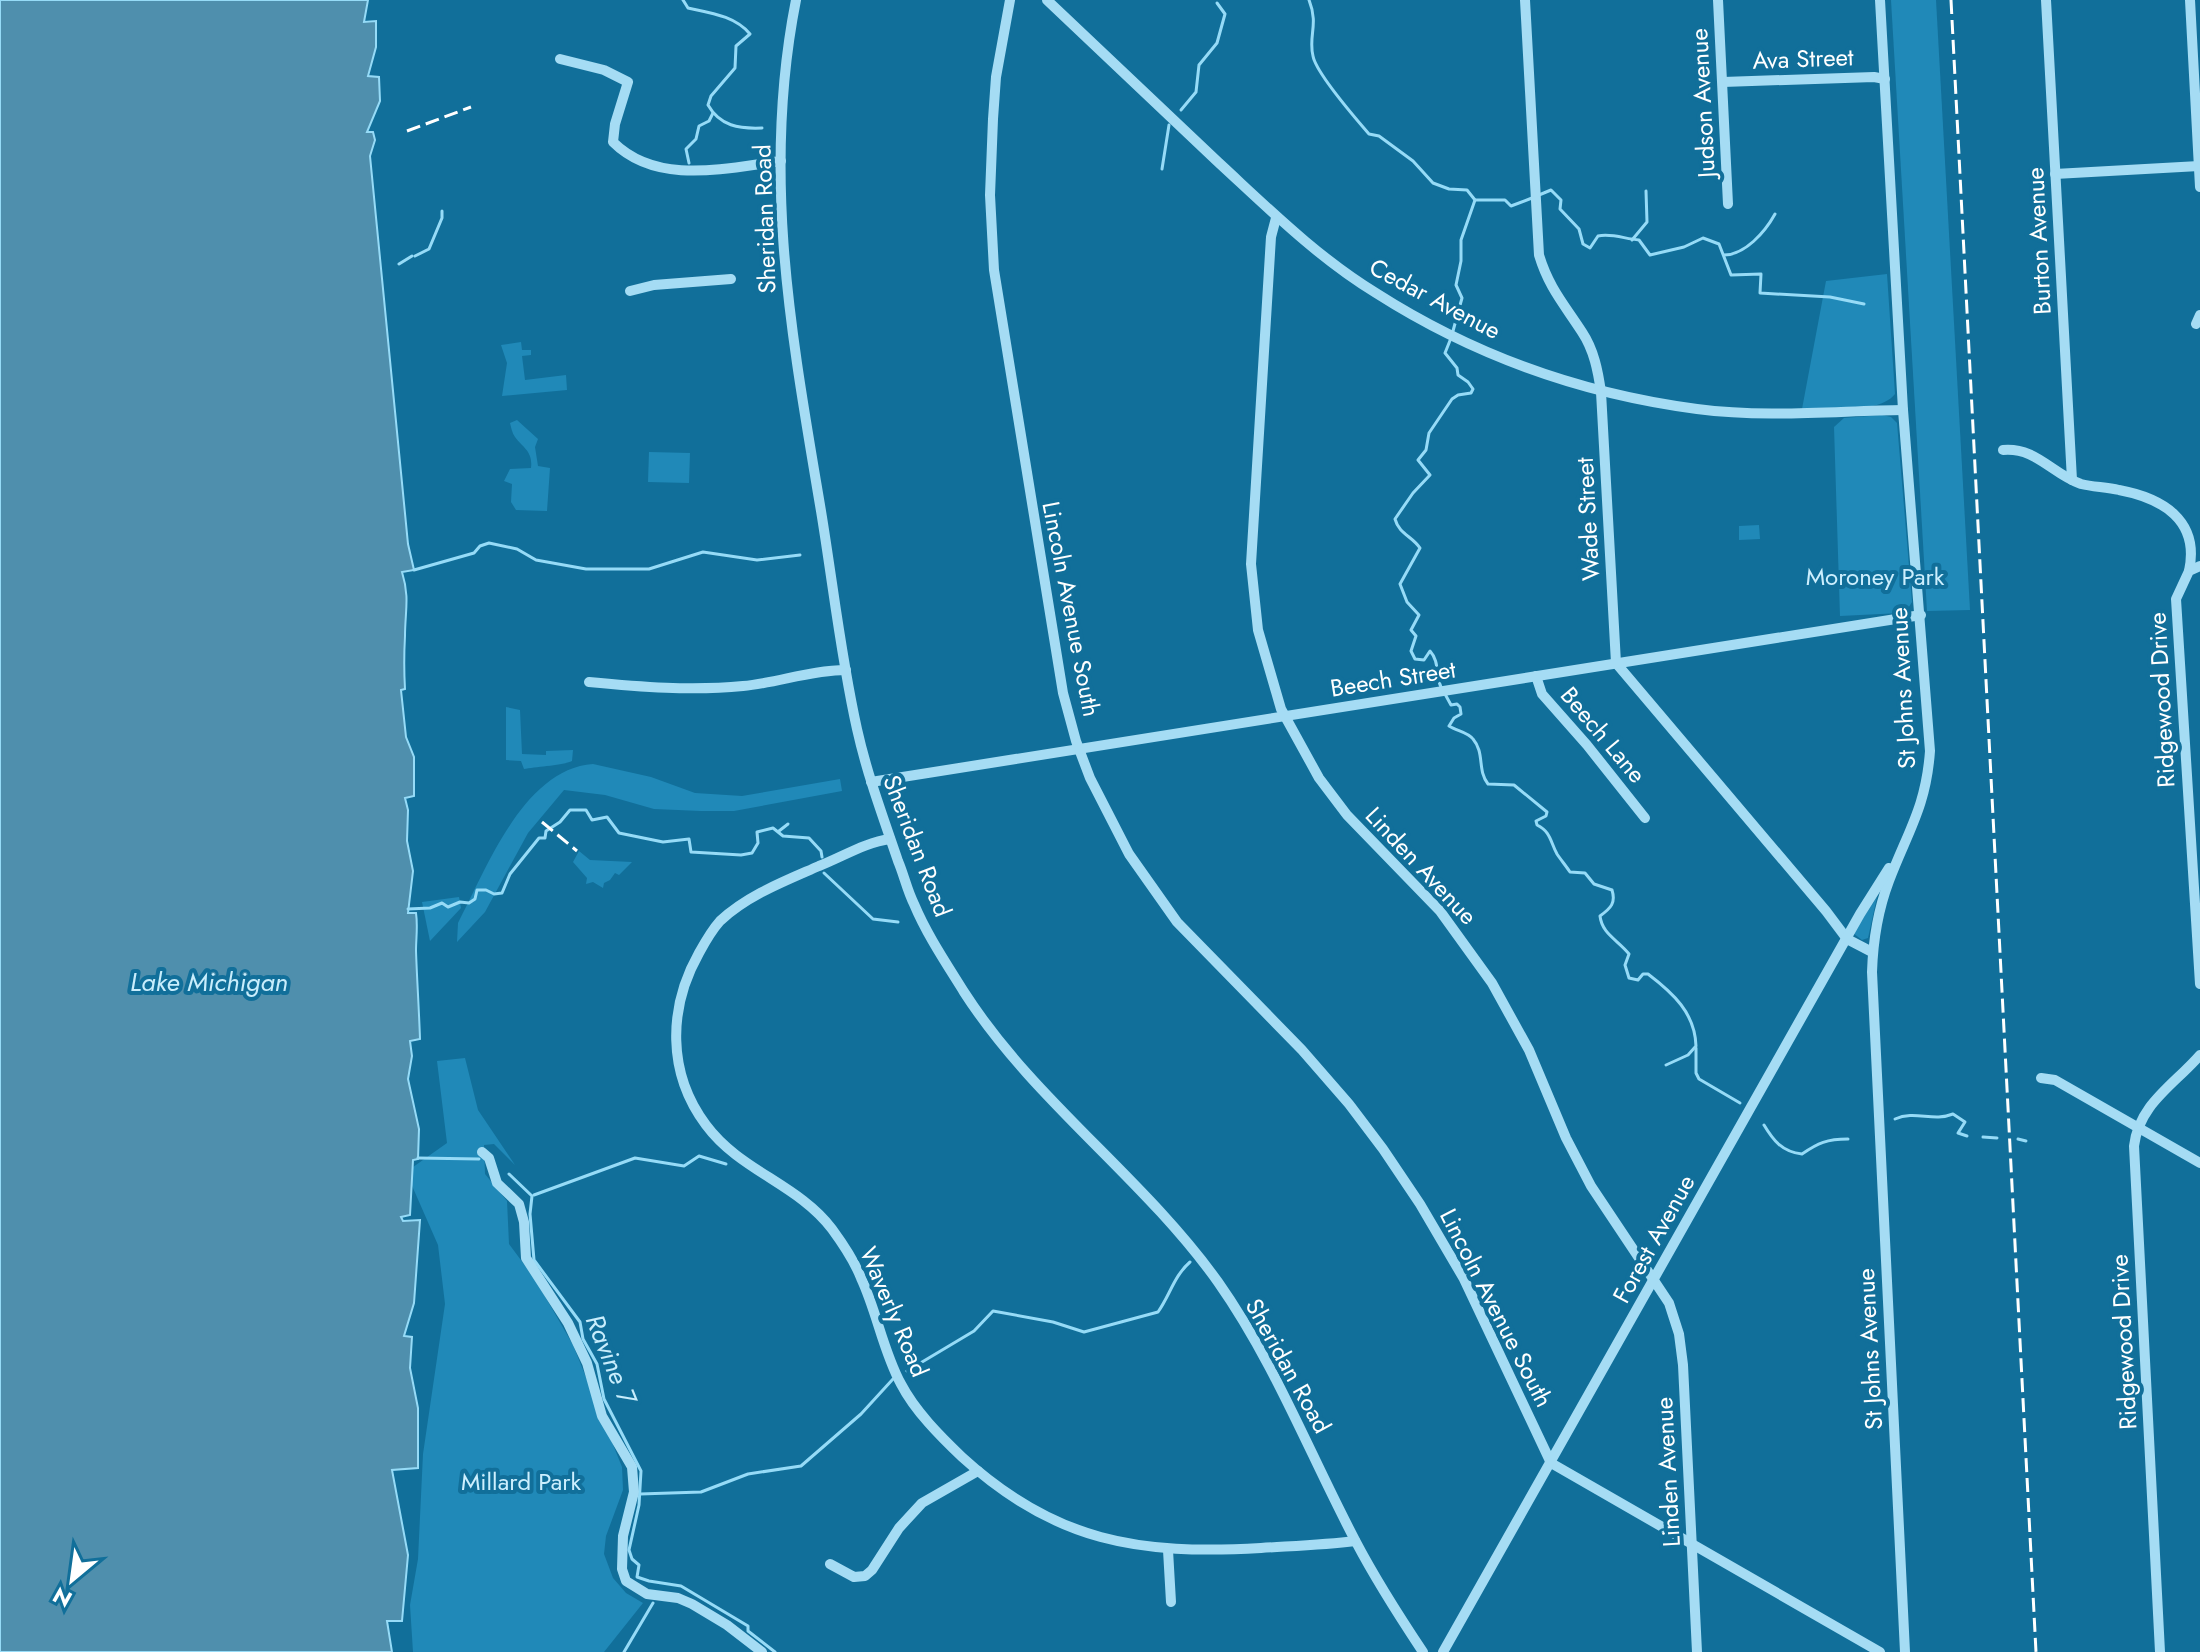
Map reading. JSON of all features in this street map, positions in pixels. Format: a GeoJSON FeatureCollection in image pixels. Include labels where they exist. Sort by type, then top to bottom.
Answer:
{"type":"FeatureCollection","features":[{"type":"Feature","properties":{"kind":"street","name":"Sheridan Road"},"geometry":{"type":"LineString","coordinates":[[796,0],[785,75],[781,161],[781,219],[789,320],[856,727],[871,782],[913,903],[939,951],[988,1025],[1054,1103],[1156,1205],[1217,1281],[1279,1384],[1355,1541],[1423,1652]]}},
{"type":"Feature","properties":{"kind":"street","name":"Lincoln Avenue South"},"geometry":{"type":"LineString","coordinates":[[1010,0],[996,77],[993,119],[990,195],[994,270],[1051,630],[1063,693],[1079,750],[1110,820],[1153,891],[1212,961],[1274,1018],[1349,1104],[1420,1204],[1464,1279],[1551,1463]]}},
{"type":"Feature","properties":{"kind":"street","name":"Cedar Avenue"},"geometry":{"type":"LineString","coordinates":[[1047,0],[1276,218],[1348,274],[1420,318],[1486,351],[1543,374],[1601,392],[1697,409],[1810,414],[1903,410]]}},
{"type":"Feature","properties":{"kind":"street","name":"Wade Street"},"geometry":{"type":"LineString","coordinates":[[1525,0],[1539,255],[1550,286],[1583,334],[1595,359],[1601,392],[1616,663]]}},
{"type":"Feature","properties":{"kind":"street","name":"Judson Avenue"},"geometry":{"type":"LineString","coordinates":[[1718,0],[1728,204]]}},
{"type":"Feature","properties":{"kind":"street","name":"St Johns Avenue"},"geometry":{"type":"LineString","coordinates":[[1880,0],[1903,410],[1929,737],[1928,776],[1916,821],[1888,883],[1872,952],[1905,1652]]}},
{"type":"Feature","properties":{"kind":"street","name":"Burton Avenue"},"geometry":{"type":"LineString","coordinates":[[2046,0],[2072,480]]}},
{"type":"Feature","properties":{"kind":"street"},"geometry":{"type":"LineString","coordinates":[[2190,0],[2197,59],[2200,187]]}},
{"type":"Feature","properties":{"kind":"street"},"geometry":{"type":"LineString","coordinates":[[560,59],[604,70],[628,82],[615,124],[613,142],[640,160],[683,172],[781,161]]}},
{"type":"Feature","properties":{"kind":"street","name":"Ava Street"},"geometry":{"type":"LineString","coordinates":[[1723,82],[1885,79]]}},
{"type":"Feature","properties":{"kind":"street"},"geometry":{"type":"LineString","coordinates":[[2055,174],[2199,166]]}},
{"type":"Feature","properties":{"kind":"street","name":"Linden Avenue"},"geometry":{"type":"LineString","coordinates":[[1276,218],[1271,237],[1259,400],[1251,564],[1258,630],[1268,670],[1286,716],[1319,778],[1347,815],[1440,911],[1492,983],[1529,1050],[1566,1138],[1591,1186],[1669,1303],[1679,1334],[1683,1365],[1697,1652]]}},
{"type":"Feature","properties":{"kind":"street"},"geometry":{"type":"LineString","coordinates":[[630,291],[654,285],[731,279]]}},
{"type":"Feature","properties":{"kind":"street"},"geometry":{"type":"LineString","coordinates":[[2003,450],[2029,453],[2084,485],[2141,496],[2177,514],[2188,528],[2200,531]]}},
{"type":"Feature","properties":{"kind":"street","name":"Ridgewood Drive"},"geometry":{"type":"LineString","coordinates":[[2188,528],[2192,547],[2189,571],[2176,599],[2200,984]]}},
{"type":"Feature","properties":{"kind":"street"},"geometry":{"type":"LineString","coordinates":[[2189,571],[2200,566]]}},
{"type":"Feature","properties":{"kind":"street","name":"Beech Street"},"geometry":{"type":"LineString","coordinates":[[871,782],[1921,615]]}},
{"type":"Feature","properties":{"kind":"street"},"geometry":{"type":"LineString","coordinates":[[1616,663],[1847,939],[1872,952]]}},
{"type":"Feature","properties":{"kind":"street"},"geometry":{"type":"LineString","coordinates":[[589,682],[667,688],[732,687],[846,670]]}},
{"type":"Feature","properties":{"kind":"street","name":"Beech Lane"},"geometry":{"type":"LineString","coordinates":[[1536,676],[1542,694],[1645,818]]}},
{"type":"Feature","properties":{"kind":"street","name":"Waverly Road"},"geometry":{"type":"LineString","coordinates":[[890,839],[864,847],[744,902],[718,923],[703,945],[685,981],[676,1022],[675,1046],[677,1065],[687,1093],[707,1127],[743,1163],[799,1197],[823,1218],[845,1247],[862,1279],[900,1383],[915,1406],[949,1445],[1011,1496],[1061,1524],[1122,1543],[1168,1550],[1355,1541]]}},
{"type":"Feature","properties":{"kind":"street","name":"Forest Avenue"},"geometry":{"type":"LineString","coordinates":[[1443,1652],[1871,894],[1904,847]]}},
{"type":"Feature","properties":{"kind":"street"},"geometry":{"type":"LineString","coordinates":[[2137,1127],[2145,1111],[2200,1055]]}},
{"type":"Feature","properties":{"kind":"street"},"geometry":{"type":"LineString","coordinates":[[2041,1078],[2055,1080],[2200,1163]]}},
{"type":"Feature","properties":{"kind":"street","name":"Ridgewood Drive"},"geometry":{"type":"LineString","coordinates":[[2137,1127],[2134,1156],[2160,1652]]}},
{"type":"Feature","properties":{"kind":"street"},"geometry":{"type":"LineString","coordinates":[[482,1152],[489,1158],[497,1183],[519,1204],[524,1222],[526,1258],[568,1323],[587,1363],[602,1416],[632,1467],[634,1492],[623,1536],[622,1569],[626,1581],[647,1594],[678,1598],[692,1604],[727,1625],[762,1652]]}},
{"type":"Feature","properties":{"kind":"street"},"geometry":{"type":"LineString","coordinates":[[1551,1463],[1880,1652]]}},
{"type":"Feature","properties":{"kind":"street"},"geometry":{"type":"LineString","coordinates":[[830,1564],[854,1577],[865,1576],[899,1528],[922,1503],[978,1471]]}},
{"type":"Feature","properties":{"kind":"street"},"geometry":{"type":"LineString","coordinates":[[1168,1550],[1171,1602]]}},
{"type":"Feature","properties":{"kind":"green space"},"geometry":{"type":"Polygon","coordinates":[[[1891,0],[1936,0],[1970,610],[1927,611],[1891,0]]]}},
{"type":"Feature","properties":{"kind":"green space"},"geometry":{"type":"Polygon","coordinates":[[[1887,274],[1895,394],[1878,405],[1802,409],[1826,281],[1887,274]]]}},
{"type":"Feature","properties":{"kind":"green space"},"geometry":{"type":"Polygon","coordinates":[[[521,342],[522,350],[531,350],[531,355],[522,356],[525,380],[566,375],[567,390],[502,396],[507,363],[501,345],[521,342]]]}},
{"type":"Feature","properties":{"kind":"green space","name":"Moroney Park"},"geometry":{"type":"Polygon","coordinates":[[[1891,417],[1897,423],[1912,602],[1901,613],[1840,616],[1834,427],[1844,418],[1891,417]]]}},
{"type":"Feature","properties":{"kind":"green space"},"geometry":{"type":"Polygon","coordinates":[[[517,420],[538,439],[535,447],[538,466],[550,468],[547,511],[516,510],[511,502],[512,484],[504,481],[510,469],[531,468],[529,454],[512,430],[510,423],[517,420]]]}},
{"type":"Feature","properties":{"kind":"green space"},"geometry":{"type":"Polygon","coordinates":[[[649,452],[690,453],[689,483],[648,482],[649,452]]]}},
{"type":"Feature","properties":{"kind":"green space"},"geometry":{"type":"Polygon","coordinates":[[[1759,525],[1760,539],[1739,540],[1739,526],[1759,525]]]}},
{"type":"Feature","properties":{"kind":"green space"},"geometry":{"type":"Polygon","coordinates":[[[506,707],[520,710],[522,754],[546,755],[546,751],[573,750],[572,761],[524,769],[521,761],[506,760],[506,707]]]}},
{"type":"Feature","properties":{"kind":"green space"},"geometry":{"type":"Polygon","coordinates":[[[593,764],[651,777],[695,793],[742,796],[840,779],[842,791],[734,811],[701,811],[654,809],[605,795],[564,790],[528,833],[485,912],[457,942],[458,923],[481,876],[527,803],[546,784],[568,770],[593,764]]]}},
{"type":"Feature","properties":{"kind":"green space"},"geometry":{"type":"Polygon","coordinates":[[[579,851],[590,860],[632,862],[619,875],[615,873],[603,888],[593,882],[586,884],[587,878],[573,862],[579,851]]]}},
{"type":"Feature","properties":{"kind":"green space"},"geometry":{"type":"Polygon","coordinates":[[[459,897],[461,908],[430,941],[422,902],[459,897]]]}},
{"type":"Feature","properties":{"kind":"green space"},"geometry":{"type":"Polygon","coordinates":[[[1877,897],[1868,938],[1862,940],[1853,933],[1877,897]]]}},
{"type":"Feature","properties":{"kind":"green space","name":"Millard Park"},"geometry":{"type":"Polygon","coordinates":[[[465,1058],[478,1110],[515,1165],[494,1144],[484,1145],[485,1174],[507,1201],[509,1244],[535,1279],[573,1345],[622,1467],[623,1490],[606,1536],[604,1554],[613,1578],[626,1593],[643,1603],[604,1652],[413,1652],[410,1605],[418,1559],[423,1454],[445,1304],[438,1245],[406,1172],[447,1143],[437,1061],[465,1058]]]}},
{"type":"Feature","properties":{"kind":"water","name":"Lake Michigan"},"geometry":{"type":"Polygon","coordinates":[[[0,0],[368,0],[364,22],[376,21],[376,47],[368,76],[379,77],[380,101],[367,132],[373,132],[375,140],[370,156],[408,544],[414,570],[402,572],[406,604],[405,689],[401,690],[406,737],[414,757],[414,796],[405,798],[408,810],[407,841],[413,871],[408,913],[416,913],[417,918],[420,1039],[410,1041],[412,1056],[408,1079],[419,1129],[418,1159],[413,1160],[410,1215],[401,1217],[403,1221],[420,1220],[414,1303],[404,1336],[412,1337],[410,1368],[418,1408],[418,1468],[392,1470],[408,1555],[402,1621],[387,1621],[392,1652],[0,1652],[0,0]]]}},
{"type":"Feature","properties":{"kind":"waterway"},"geometry":{"type":"LineString","coordinates":[[683,0],[688,8],[730,19],[750,34],[736,46],[735,68],[711,96],[708,105],[718,118],[731,125],[762,128]]}},
{"type":"Feature","properties":{"kind":"waterway"},"geometry":{"type":"LineString","coordinates":[[1309,0],[1316,64],[1337,96],[1369,134],[1379,136],[1413,161],[1433,183],[1449,189],[1467,190],[1475,200],[1505,200],[1511,206],[1532,198]]}},
{"type":"Feature","properties":{"kind":"waterway"},"geometry":{"type":"LineString","coordinates":[[1181,110],[1196,92],[1199,65],[1217,43],[1225,14],[1217,3]]}},
{"type":"Feature","properties":{"kind":"waterway"},"geometry":{"type":"LineString","coordinates":[[689,163],[686,149],[696,139],[699,126],[709,121],[713,113]]}},
{"type":"Feature","properties":{"kind":"waterway"},"geometry":{"type":"LineString","coordinates":[[1162,169],[1169,125]]}},
{"type":"Feature","properties":{"kind":"waterway"},"geometry":{"type":"LineString","coordinates":[[1539,195],[1551,190],[1561,200],[1560,209],[1579,229],[1583,244],[1590,248],[1598,236],[1613,236],[1639,240],[1650,255],[1684,247],[1703,238],[1719,244],[1731,275],[1761,274],[1760,293],[1830,297],[1864,304]]}},
{"type":"Feature","properties":{"kind":"waterway"},"geometry":{"type":"LineString","coordinates":[[1632,240],[1647,222],[1646,191]]}},
{"type":"Feature","properties":{"kind":"waterway"},"geometry":{"type":"LineString","coordinates":[[1453,331],[1462,298],[1456,285],[1461,240],[1475,200]]}},
{"type":"Feature","properties":{"kind":"waterway"},"geometry":{"type":"LineString","coordinates":[[415,256],[429,249],[442,211]]}},
{"type":"Feature","properties":{"kind":"waterway"},"geometry":{"type":"LineString","coordinates":[[1724,255],[1739,251],[1754,241],[1775,214]]}},
{"type":"Feature","properties":{"kind":"waterway"},"geometry":{"type":"LineString","coordinates":[[399,264],[412,256]]}},
{"type":"Feature","properties":{"kind":"waterway"},"geometry":{"type":"LineString","coordinates":[[1441,687],[1430,651],[1424,660],[1415,659],[1411,651],[1416,636],[1411,630],[1419,615],[1407,602],[1400,584],[1420,548],[1399,528],[1395,519],[1430,475],[1418,460],[1426,450],[1429,433],[1452,399],[1471,393],[1473,389],[1458,375],[1457,368],[1445,353],[1451,338]]}},
{"type":"Feature","properties":{"kind":"waterway"},"geometry":{"type":"LineString","coordinates":[[414,570],[474,553],[480,546],[489,543],[517,549],[536,560],[586,569],[649,569],[703,552],[757,560],[800,555]]}},
{"type":"Feature","properties":{"kind":"waterway"},"geometry":{"type":"LineString","coordinates":[[1445,694],[1451,705],[1460,707],[1461,714],[1449,726],[1468,735],[1477,744],[1488,784],[1514,785],[1547,812],[1546,816],[1536,821],[1537,825],[1548,834],[1570,872],[1585,873],[1594,884],[1612,890],[1612,905],[1600,916],[1601,922],[1629,954],[1625,965],[1629,978],[1638,980],[1643,974],[1648,974],[1674,996],[1687,1014],[1696,1046],[1688,1055],[1666,1065]]}},
{"type":"Feature","properties":{"kind":"waterway"},"geometry":{"type":"LineString","coordinates":[[408,909],[430,908],[442,903],[448,907],[460,902],[469,903],[475,899],[477,890],[502,893],[510,874],[539,838],[545,838],[546,831],[560,822],[570,810],[586,810],[592,820],[607,817],[619,833],[663,842],[689,839],[691,852],[752,853],[758,843],[757,832],[773,828],[783,836],[809,838],[821,851],[822,857]]}},
{"type":"Feature","properties":{"kind":"waterway"},"geometry":{"type":"LineString","coordinates":[[779,831],[788,824]]}},
{"type":"Feature","properties":{"kind":"waterway"},"geometry":{"type":"LineString","coordinates":[[824,873],[873,919],[898,922]]}},
{"type":"Feature","properties":{"kind":"waterway"},"geometry":{"type":"LineString","coordinates":[[1696,1048],[1696,1073],[1699,1079],[1740,1103]]}},
{"type":"Feature","properties":{"kind":"waterway"},"geometry":{"type":"LineString","coordinates":[[1895,1119],[1953,1114],[1965,1122],[1958,1133],[1967,1136]]}},
{"type":"Feature","properties":{"kind":"waterway"},"geometry":{"type":"LineString","coordinates":[[1764,1125],[1779,1144],[1789,1151],[1802,1154],[1823,1142],[1848,1139]]}},
{"type":"Feature","properties":{"kind":"waterway"},"geometry":{"type":"LineString","coordinates":[[1983,1137],[1997,1138]]}},
{"type":"Feature","properties":{"kind":"waterway"},"geometry":{"type":"LineString","coordinates":[[2018,1139],[2026,1141]]}},
{"type":"Feature","properties":{"kind":"waterway","name":"Ravine 7"},"geometry":{"type":"LineString","coordinates":[[534,1195],[635,1158],[684,1166],[699,1156],[726,1164]]}},
{"type":"Feature","properties":{"kind":"waterway","name":"Ravine 7"},"geometry":{"type":"LineString","coordinates":[[418,1158],[479,1159]]}},
{"type":"Feature","properties":{"kind":"waterway","name":"Ravine 7"},"geometry":{"type":"LineString","coordinates":[[509,1174],[532,1196],[530,1214],[534,1260],[580,1322],[583,1339],[597,1364],[604,1399],[641,1471],[639,1505],[629,1550],[632,1559],[639,1565],[637,1577],[681,1586],[748,1626],[748,1631],[775,1652]]}},
{"type":"Feature","properties":{"kind":"waterway","name":"Ravine 7"},"geometry":{"type":"LineString","coordinates":[[907,1371],[974,1331],[993,1311],[1053,1322],[1084,1332],[1158,1312],[1180,1273],[1190,1262]]}},
{"type":"Feature","properties":{"kind":"waterway","name":"Ravine 7"},"geometry":{"type":"LineString","coordinates":[[640,1494],[701,1492],[748,1474],[801,1466],[861,1414],[893,1379]]}},
{"type":"Feature","properties":{"kind":"waterway","name":"Ravine 7"},"geometry":{"type":"LineString","coordinates":[[624,1652],[653,1603]]}},
{"type":"Feature","properties":{"kind":"railway"},"geometry":{"type":"LineString","coordinates":[[1951,0],[2036,1652]]}},
{"type":"Feature","properties":{"kind":"railway"},"geometry":{"type":"LineString","coordinates":[[407,131],[471,107]]}},
{"type":"Feature","properties":{"kind":"railway"},"geometry":{"type":"LineString","coordinates":[[542,822],[577,851]]}}]}
